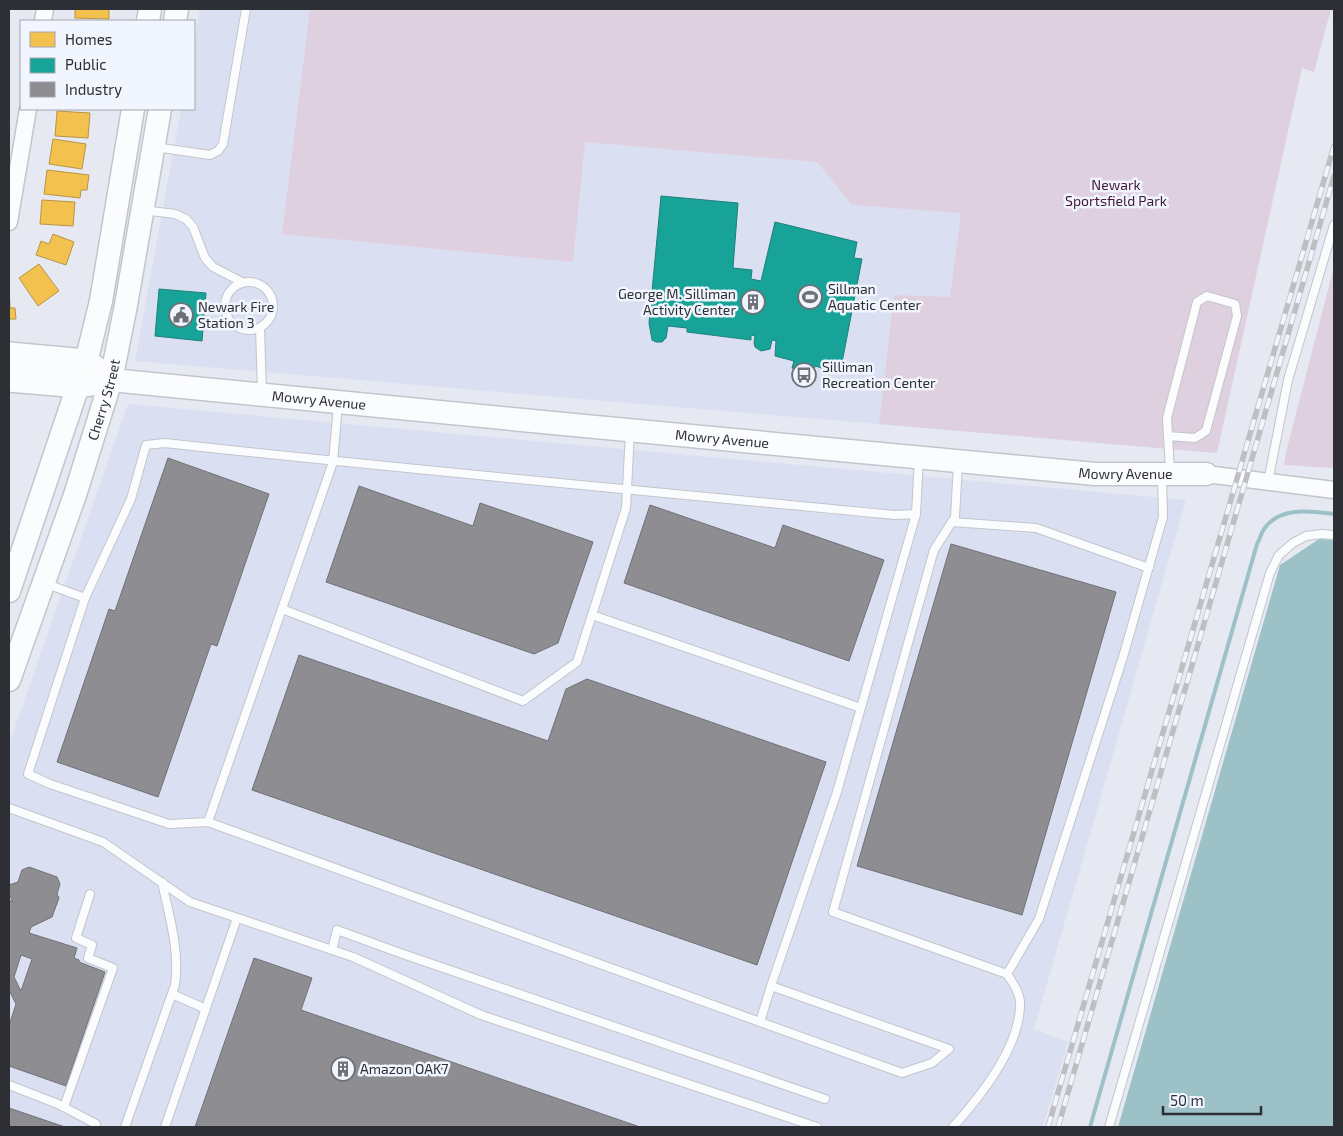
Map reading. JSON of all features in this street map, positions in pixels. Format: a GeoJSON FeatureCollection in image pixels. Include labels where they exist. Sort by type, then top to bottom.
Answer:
{"type":"FeatureCollection","features":[{"type":"Feature","properties":{"kind":"main road","name":"Cherry Street"},"geometry":{"type":"LineString","coordinates":[[9,591],[82,374],[101,301],[133,110]]}},
{"type":"Feature","properties":{"kind":"main road","name":"Cherry Street"},"geometry":{"type":"LineString","coordinates":[[9,680],[75,495],[111,380],[160,110]]}},
{"type":"Feature","properties":{"kind":"main road"},"geometry":{"type":"LineString","coordinates":[[9,355],[111,380]]}},
{"type":"Feature","properties":{"kind":"main road"},"geometry":{"type":"LineString","coordinates":[[9,379],[82,374]]}},
{"type":"Feature","properties":{"kind":"main road","name":"Mowry Avenue"},"geometry":{"type":"LineString","coordinates":[[111,380],[1095,474],[1206,474]]}},
{"type":"Feature","properties":{"kind":"street"},"geometry":{"type":"LineString","coordinates":[[9,222],[28,110]]}},
{"type":"Feature","properties":{"kind":"street","name":"Mowry Avenue"},"geometry":{"type":"LineString","coordinates":[[1206,474],[1334,490]]}},
{"type":"Feature","properties":{"kind":"lane"},"geometry":{"type":"LineString","coordinates":[[153,146],[210,155],[218,151],[223,144],[246,9]]}},
{"type":"Feature","properties":{"kind":"lane"},"geometry":{"type":"LineString","coordinates":[[142,210],[176,214],[186,219],[193,227],[205,258],[213,267],[242,282]]}},
{"type":"Feature","properties":{"kind":"lane"},"geometry":{"type":"LineString","coordinates":[[1268,482],[1288,380],[1334,225]]}},
{"type":"Feature","properties":{"kind":"lane"},"geometry":{"type":"LineString","coordinates":[[250,281],[265,287],[270,293],[274,300],[272,316],[260,328],[245,330],[237,327],[226,315],[226,299],[229,291],[235,285],[250,281]]}},
{"type":"Feature","properties":{"kind":"lane"},"geometry":{"type":"LineString","coordinates":[[1007,974],[1039,919],[1123,657],[1164,518],[1168,436],[1167,418],[1197,302],[1206,296],[1235,304],[1237,316],[1206,431],[1196,438],[1168,436]]}},
{"type":"Feature","properties":{"kind":"lane"},"geometry":{"type":"LineString","coordinates":[[260,328],[262,394]]}},
{"type":"Feature","properties":{"kind":"lane"},"geometry":{"type":"LineString","coordinates":[[208,822],[332,462],[339,402]]}},
{"type":"Feature","properties":{"kind":"lane"},"geometry":{"type":"LineString","coordinates":[[282,609],[523,701],[577,662],[626,508],[630,430]]}},
{"type":"Feature","properties":{"kind":"lane"},"geometry":{"type":"LineString","coordinates":[[771,986],[949,1048],[932,1063],[902,1072],[208,822],[169,824],[50,784],[28,774],[85,598],[131,500],[146,446],[165,443],[332,462],[627,488],[894,515],[916,514]]}},
{"type":"Feature","properties":{"kind":"lane"},"geometry":{"type":"LineString","coordinates":[[760,1022],[837,792],[916,514],[919,458]]}},
{"type":"Feature","properties":{"kind":"lane"},"geometry":{"type":"LineString","coordinates":[[953,1127],[986,1087],[1001,1063],[1016,1026],[1020,1004],[1016,988],[1007,974],[833,912],[934,550],[955,517],[958,461]]}},
{"type":"Feature","properties":{"kind":"lane"},"geometry":{"type":"LineString","coordinates":[[952,522],[1036,528],[1149,568]]}},
{"type":"Feature","properties":{"kind":"lane"},"geometry":{"type":"LineString","coordinates":[[1109,1127],[1270,573],[1279,555],[1293,543],[1306,536],[1334,535]]}},
{"type":"Feature","properties":{"kind":"lane"},"geometry":{"type":"LineString","coordinates":[[43,583],[85,598]]}},
{"type":"Feature","properties":{"kind":"lane"},"geometry":{"type":"LineString","coordinates":[[592,615],[861,708]]}},
{"type":"Feature","properties":{"kind":"lane"},"geometry":{"type":"LineString","coordinates":[[9,808],[103,842],[190,902],[353,957],[481,1015],[817,1127]]}},
{"type":"Feature","properties":{"kind":"lane"},"geometry":{"type":"LineString","coordinates":[[125,1127],[175,985],[177,970],[176,945],[162,882]]}},
{"type":"Feature","properties":{"kind":"lane"},"geometry":{"type":"LineString","coordinates":[[64,1107],[113,968],[88,958],[92,945],[76,938],[90,894]]}},
{"type":"Feature","properties":{"kind":"lane"},"geometry":{"type":"LineString","coordinates":[[165,1127],[237,918]]}},
{"type":"Feature","properties":{"kind":"lane"},"geometry":{"type":"LineString","coordinates":[[332,950],[337,930],[825,1099]]}},
{"type":"Feature","properties":{"kind":"lane"},"geometry":{"type":"LineString","coordinates":[[172,994],[206,1008]]}},
{"type":"Feature","properties":{"kind":"lane"},"geometry":{"type":"LineString","coordinates":[[9,1085],[64,1107],[96,1124],[94,1127]]}},
{"type":"Feature","properties":{"kind":"shaded area"},"geometry":{"type":"Polygon","coordinates":[[[200,9],[803,9],[1217,453],[135,361],[181,110],[195,110],[195,36],[200,9]]]}},
{"type":"Feature","properties":{"kind":"shaded area"},"geometry":{"type":"Polygon","coordinates":[[[128,404],[1186,500],[1034,1029],[1068,1042],[1043,1127],[9,1127],[9,744],[128,404]]]}},
{"type":"Feature","properties":{"kind":"shaded area"},"geometry":{"type":"Polygon","coordinates":[[[1319,539],[1334,540],[1334,1127],[1118,1127],[1280,565],[1319,539]]]}},
{"type":"Feature","properties":{"kind":"green space","name":"Newark Sportsfield Park"},"geometry":{"type":"Polygon","coordinates":[[[310,9],[1331,9],[1314,72],[1302,68],[1217,453],[879,424],[894,295],[950,297],[961,213],[852,205],[817,162],[585,142],[573,262],[282,234],[310,9]]]}},
{"type":"Feature","properties":{"kind":"green space"},"geometry":{"type":"Polygon","coordinates":[[[1334,267],[1334,468],[1284,465],[1286,452],[1334,267]]]}},
{"type":"Feature","properties":{"kind":"building: Homes"},"geometry":{"type":"Polygon","coordinates":[[[75,9],[109,9],[109,19],[75,18],[75,9]]]}},
{"type":"Feature","properties":{"kind":"building: Homes"},"geometry":{"type":"Polygon","coordinates":[[[57,111],[90,113],[88,138],[55,136],[57,111]]]}},
{"type":"Feature","properties":{"kind":"building: Homes"},"geometry":{"type":"Polygon","coordinates":[[[53,139],[86,144],[82,169],[49,164],[53,139]]]}},
{"type":"Feature","properties":{"kind":"building: Homes"},"geometry":{"type":"Polygon","coordinates":[[[47,170],[89,175],[87,190],[81,190],[80,198],[44,194],[47,170]]]}},
{"type":"Feature","properties":{"kind":"building: Homes"},"geometry":{"type":"Polygon","coordinates":[[[42,200],[75,202],[73,226],[40,224],[42,200]]]}},
{"type":"Feature","properties":{"kind":"building: Homes"},"geometry":{"type":"Polygon","coordinates":[[[53,234],[74,242],[66,265],[36,255],[41,241],[49,244],[53,234]]]}},
{"type":"Feature","properties":{"kind":"building: Homes"},"geometry":{"type":"Polygon","coordinates":[[[39,264],[59,291],[38,306],[19,278],[39,264]]]}},
{"type":"Feature","properties":{"kind":"building: Homes"},"geometry":{"type":"Polygon","coordinates":[[[9,285],[10,308],[15,308],[16,319],[9,319],[9,285]]]}},
{"type":"Feature","properties":{"kind":"building: Public","name":"George M. Silliman Activity Center"},"geometry":{"type":"Polygon","coordinates":[[[661,196],[738,203],[733,268],[752,270],[751,279],[761,281],[775,222],[857,242],[854,258],[862,259],[840,373],[815,366],[813,373],[792,368],[794,361],[775,356],[776,341],[772,340],[770,349],[761,351],[755,347],[755,336],[751,335],[751,340],[687,332],[687,328],[668,326],[666,338],[662,342],[652,340],[649,323],[661,196]]]}},
{"type":"Feature","properties":{"kind":"building: Public","name":"Newark Fire Station 3"},"geometry":{"type":"Polygon","coordinates":[[[159,289],[206,293],[202,341],[155,336],[159,289]]]}},
{"type":"Feature","properties":{"kind":"building: Industry"},"geometry":{"type":"Polygon","coordinates":[[[168,458],[269,494],[217,646],[211,644],[158,797],[57,762],[109,609],[115,611],[168,458]]]}},
{"type":"Feature","properties":{"kind":"building: Industry"},"geometry":{"type":"Polygon","coordinates":[[[359,486],[473,526],[480,503],[593,542],[558,643],[534,654],[326,582],[359,486]]]}},
{"type":"Feature","properties":{"kind":"building: Industry"},"geometry":{"type":"Polygon","coordinates":[[[650,505],[775,548],[783,525],[884,560],[849,661],[624,583],[650,505]]]}},
{"type":"Feature","properties":{"kind":"building: Industry"},"geometry":{"type":"Polygon","coordinates":[[[951,544],[1116,592],[1022,915],[857,866],[951,544]]]}},
{"type":"Feature","properties":{"kind":"building: Industry"},"geometry":{"type":"Polygon","coordinates":[[[299,655],[548,741],[566,689],[587,679],[826,762],[757,965],[252,790],[299,655]]]}},
{"type":"Feature","properties":{"kind":"building: Industry"},"geometry":{"type":"Polygon","coordinates":[[[29,867],[57,877],[60,884],[57,894],[59,898],[52,917],[31,927],[29,933],[77,948],[74,958],[79,960],[79,962],[105,972],[66,1086],[9,1066],[9,1026],[16,1004],[9,990],[9,900],[13,902],[9,894],[9,885],[18,882],[22,870],[29,867]],[[21,955],[14,977],[21,991],[32,959],[21,955]]]}},
{"type":"Feature","properties":{"kind":"building: Industry","name":"Amazon OAK7"},"geometry":{"type":"Polygon","coordinates":[[[254,958],[312,978],[301,1010],[640,1127],[195,1127],[254,958]]]}},
{"type":"Feature","properties":{"kind":"building: Industry"},"geometry":{"type":"Polygon","coordinates":[[[9,1108],[65,1127],[9,1127],[9,1108]]]}},
{"type":"Feature","properties":{"kind":"waterway"},"geometry":{"type":"LineString","coordinates":[[1090,1127],[1257,544],[1264,529],[1278,517],[1287,513],[1306,511],[1334,514]]}},
{"type":"Feature","properties":{"kind":"railway"},"geometry":{"type":"LineString","coordinates":[[1048,1127],[1334,146]]}},
{"type":"Feature","properties":{"kind":"railway"},"geometry":{"type":"LineString","coordinates":[[1058,1127],[1334,176]]}},
{"type":"Feature","properties":{"kind":"place","name":"Sillman Aquatic Center"},"geometry":{"type":"Point","coordinates":[810,297]}},
{"type":"Feature","properties":{"kind":"place","name":"George M. Silliman Activity Center"},"geometry":{"type":"Point","coordinates":[753,302]}},
{"type":"Feature","properties":{"kind":"place","name":"Newark Fire Station 3"},"geometry":{"type":"Point","coordinates":[181,315]}},
{"type":"Feature","properties":{"kind":"place","name":"Silliman Recreation Center"},"geometry":{"type":"Point","coordinates":[804,375]}},
{"type":"Feature","properties":{"kind":"place","name":"Amazon OAK7"},"geometry":{"type":"Point","coordinates":[343,1069]}}]}
